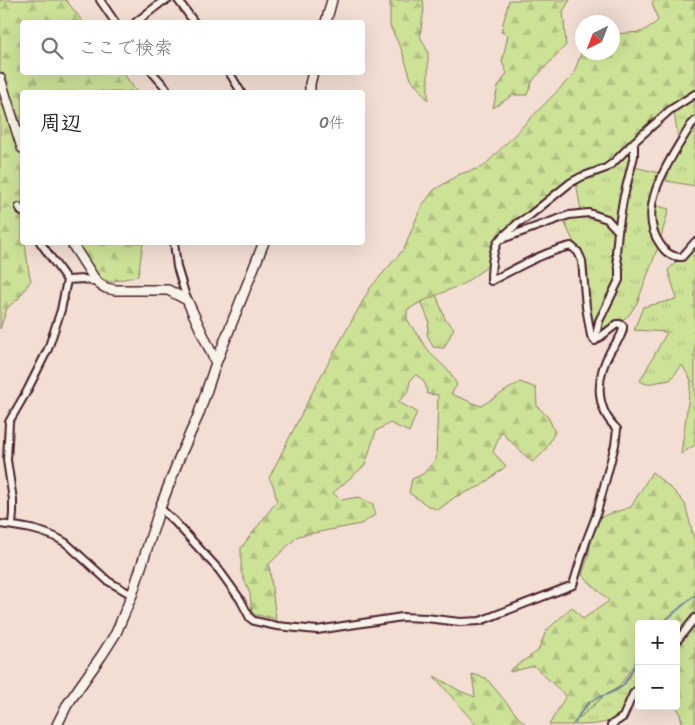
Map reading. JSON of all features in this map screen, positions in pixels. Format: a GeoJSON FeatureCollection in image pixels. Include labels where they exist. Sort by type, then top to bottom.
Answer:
{"type":"FeatureCollection","features":[{"type":"Feature","properties":{"kind":"street"},"geometry":{"type":"LineString","coordinates":[[100,0],[114,20]]}},
{"type":"Feature","properties":{"kind":"street"},"geometry":{"type":"LineString","coordinates":[[139,20],[162,2],[168,0]]}},
{"type":"Feature","properties":{"kind":"street"},"geometry":{"type":"LineString","coordinates":[[178,0],[193,20]]}},
{"type":"Feature","properties":{"kind":"street"},"geometry":{"type":"LineString","coordinates":[[327,20],[332,0]]}},
{"type":"Feature","properties":{"kind":"street"},"geometry":{"type":"LineString","coordinates":[[155,75],[167,90]]}},
{"type":"Feature","properties":{"kind":"street"},"geometry":{"type":"LineString","coordinates":[[231,75],[240,90]]}},
{"type":"Feature","properties":{"kind":"street"},"geometry":{"type":"LineString","coordinates":[[310,90],[312,75]]}},
{"type":"Feature","properties":{"kind":"street"},"geometry":{"type":"LineString","coordinates":[[0,78],[20,142]]}},
{"type":"Feature","properties":{"kind":"street"},"geometry":{"type":"LineString","coordinates":[[595,341],[591,336],[586,307],[582,260],[578,252],[571,246],[558,249],[491,281],[490,267],[498,241],[570,183],[581,176],[606,168],[613,163],[670,110],[695,94]]}},
{"type":"Feature","properties":{"kind":"street"},"geometry":{"type":"LineString","coordinates":[[695,121],[662,174],[653,202],[651,219],[653,232],[659,244],[670,254],[682,257],[695,242]]}},
{"type":"Feature","properties":{"kind":"street"},"geometry":{"type":"LineString","coordinates":[[595,341],[599,320],[619,280],[616,252],[618,231],[622,200],[634,156],[634,142]]}},
{"type":"Feature","properties":{"kind":"street"},"geometry":{"type":"LineString","coordinates":[[498,241],[569,215],[589,213],[607,219],[618,231]]}},
{"type":"Feature","properties":{"kind":"street"},"geometry":{"type":"LineString","coordinates":[[12,525],[14,514],[13,500],[7,460],[9,422],[28,391],[48,349],[61,310],[67,280],[42,245]]}},
{"type":"Feature","properties":{"kind":"street"},"geometry":{"type":"LineString","coordinates":[[73,245],[99,284]]}},
{"type":"Feature","properties":{"kind":"street"},"geometry":{"type":"LineString","coordinates":[[174,245],[177,267],[187,300],[216,363]]}},
{"type":"Feature","properties":{"kind":"street"},"geometry":{"type":"LineString","coordinates":[[58,725],[67,705],[116,633],[132,595],[160,508],[198,416],[216,363],[263,245]]}},
{"type":"Feature","properties":{"kind":"street"},"geometry":{"type":"LineString","coordinates":[[67,280],[84,279],[115,290],[168,290],[187,300]]}},
{"type":"Feature","properties":{"kind":"street"},"geometry":{"type":"LineString","coordinates":[[160,508],[219,570],[240,599],[250,618],[254,621],[277,626],[317,630],[402,618],[480,622],[496,616],[573,585],[596,516],[614,445],[617,429],[609,421],[602,406],[600,380],[610,352],[623,331],[623,326],[617,324],[595,341]]}},
{"type":"Feature","properties":{"kind":"street"},"geometry":{"type":"LineString","coordinates":[[0,524],[36,530],[59,539],[66,543],[108,581],[132,595]]}},
{"type":"Feature","properties":{"kind":"street"},"geometry":{"type":"LineString","coordinates":[[680,637],[695,618]]}},
{"type":"Feature","properties":{"kind":"street"},"geometry":{"type":"LineString","coordinates":[[611,725],[622,717],[635,692]]}},
{"type":"Feature","properties":{"kind":"green space"},"geometry":{"type":"Polygon","coordinates":[[[0,0],[66,0],[81,20],[20,20],[20,75],[124,75],[136,90],[20,90],[20,245],[25,245],[31,280],[19,298],[7,308],[0,329],[0,0]]]}},
{"type":"Feature","properties":{"kind":"green space"},"geometry":{"type":"Polygon","coordinates":[[[390,0],[423,0],[424,9],[420,36],[428,52],[428,100],[411,79],[402,51],[390,26],[390,0]]]}},
{"type":"Feature","properties":{"kind":"green space"},"geometry":{"type":"Polygon","coordinates":[[[509,0],[570,0],[563,11],[566,45],[533,80],[527,95],[513,95],[493,108],[498,87],[507,73],[502,62],[508,35],[501,32],[509,0]]]}},
{"type":"Feature","properties":{"kind":"green space"},"geometry":{"type":"Polygon","coordinates":[[[654,0],[695,0],[695,92],[624,152],[553,196],[503,236],[491,264],[463,284],[407,310],[407,319],[414,330],[432,355],[449,371],[457,385],[451,394],[481,406],[520,382],[536,388],[537,406],[548,417],[555,432],[546,449],[532,462],[501,432],[493,452],[506,466],[481,486],[455,497],[438,510],[427,505],[409,493],[412,479],[423,474],[436,459],[438,395],[427,394],[424,383],[416,375],[410,382],[409,392],[398,402],[417,412],[409,432],[390,423],[376,431],[365,465],[333,493],[341,500],[359,497],[373,504],[375,515],[361,524],[298,536],[269,564],[276,619],[252,614],[250,594],[241,572],[241,548],[277,501],[269,478],[316,385],[370,288],[404,249],[421,207],[434,190],[460,174],[483,167],[573,75],[579,60],[620,60],[620,34],[642,32],[658,21],[652,2],[654,0]]]}},
{"type":"Feature","properties":{"kind":"green space"},"geometry":{"type":"Polygon","coordinates":[[[695,96],[695,186],[666,181],[679,144],[674,112],[695,96]]]}},
{"type":"Feature","properties":{"kind":"green space"},"geometry":{"type":"Polygon","coordinates":[[[634,147],[630,166],[659,173],[653,205],[669,209],[658,247],[637,303],[629,315],[595,341],[593,339],[583,257],[563,219],[582,217],[576,182],[609,166],[634,147]]]}},
{"type":"Feature","properties":{"kind":"green space"},"geometry":{"type":"Polygon","coordinates":[[[695,244],[695,445],[681,454],[691,380],[682,365],[670,380],[646,384],[640,381],[667,332],[634,330],[643,307],[677,299],[668,270],[695,244]]]}},
{"type":"Feature","properties":{"kind":"green space"},"geometry":{"type":"Polygon","coordinates":[[[77,245],[143,245],[138,276],[110,282],[100,278],[77,245]]]}},
{"type":"Feature","properties":{"kind":"green space"},"geometry":{"type":"Polygon","coordinates":[[[436,294],[445,319],[454,328],[444,348],[433,347],[427,334],[429,321],[421,302],[436,294]]]}},
{"type":"Feature","properties":{"kind":"green space"},"geometry":{"type":"Polygon","coordinates":[[[652,472],[675,492],[685,504],[695,542],[695,725],[683,725],[678,710],[680,710],[680,620],[635,620],[635,664],[619,687],[605,695],[571,725],[549,725],[566,696],[534,666],[510,672],[510,670],[538,651],[546,631],[572,607],[583,619],[609,601],[582,575],[588,557],[595,521],[606,515],[631,507],[652,472]]]}},
{"type":"Feature","properties":{"kind":"green space"},"geometry":{"type":"Polygon","coordinates":[[[635,666],[635,689],[621,715],[605,723],[571,725],[605,695],[622,686],[635,666]]]}},
{"type":"Feature","properties":{"kind":"green space"},"geometry":{"type":"Polygon","coordinates":[[[472,674],[486,678],[527,725],[476,725],[434,676],[475,697],[472,674]]]}},
{"type":"Feature","properties":{"kind":"waterway"},"geometry":{"type":"LineString","coordinates":[[666,620],[695,595]]}},
{"type":"Feature","properties":{"kind":"waterway"},"geometry":{"type":"LineString","coordinates":[[575,723],[589,703],[620,688],[626,681],[635,663]]}}]}
